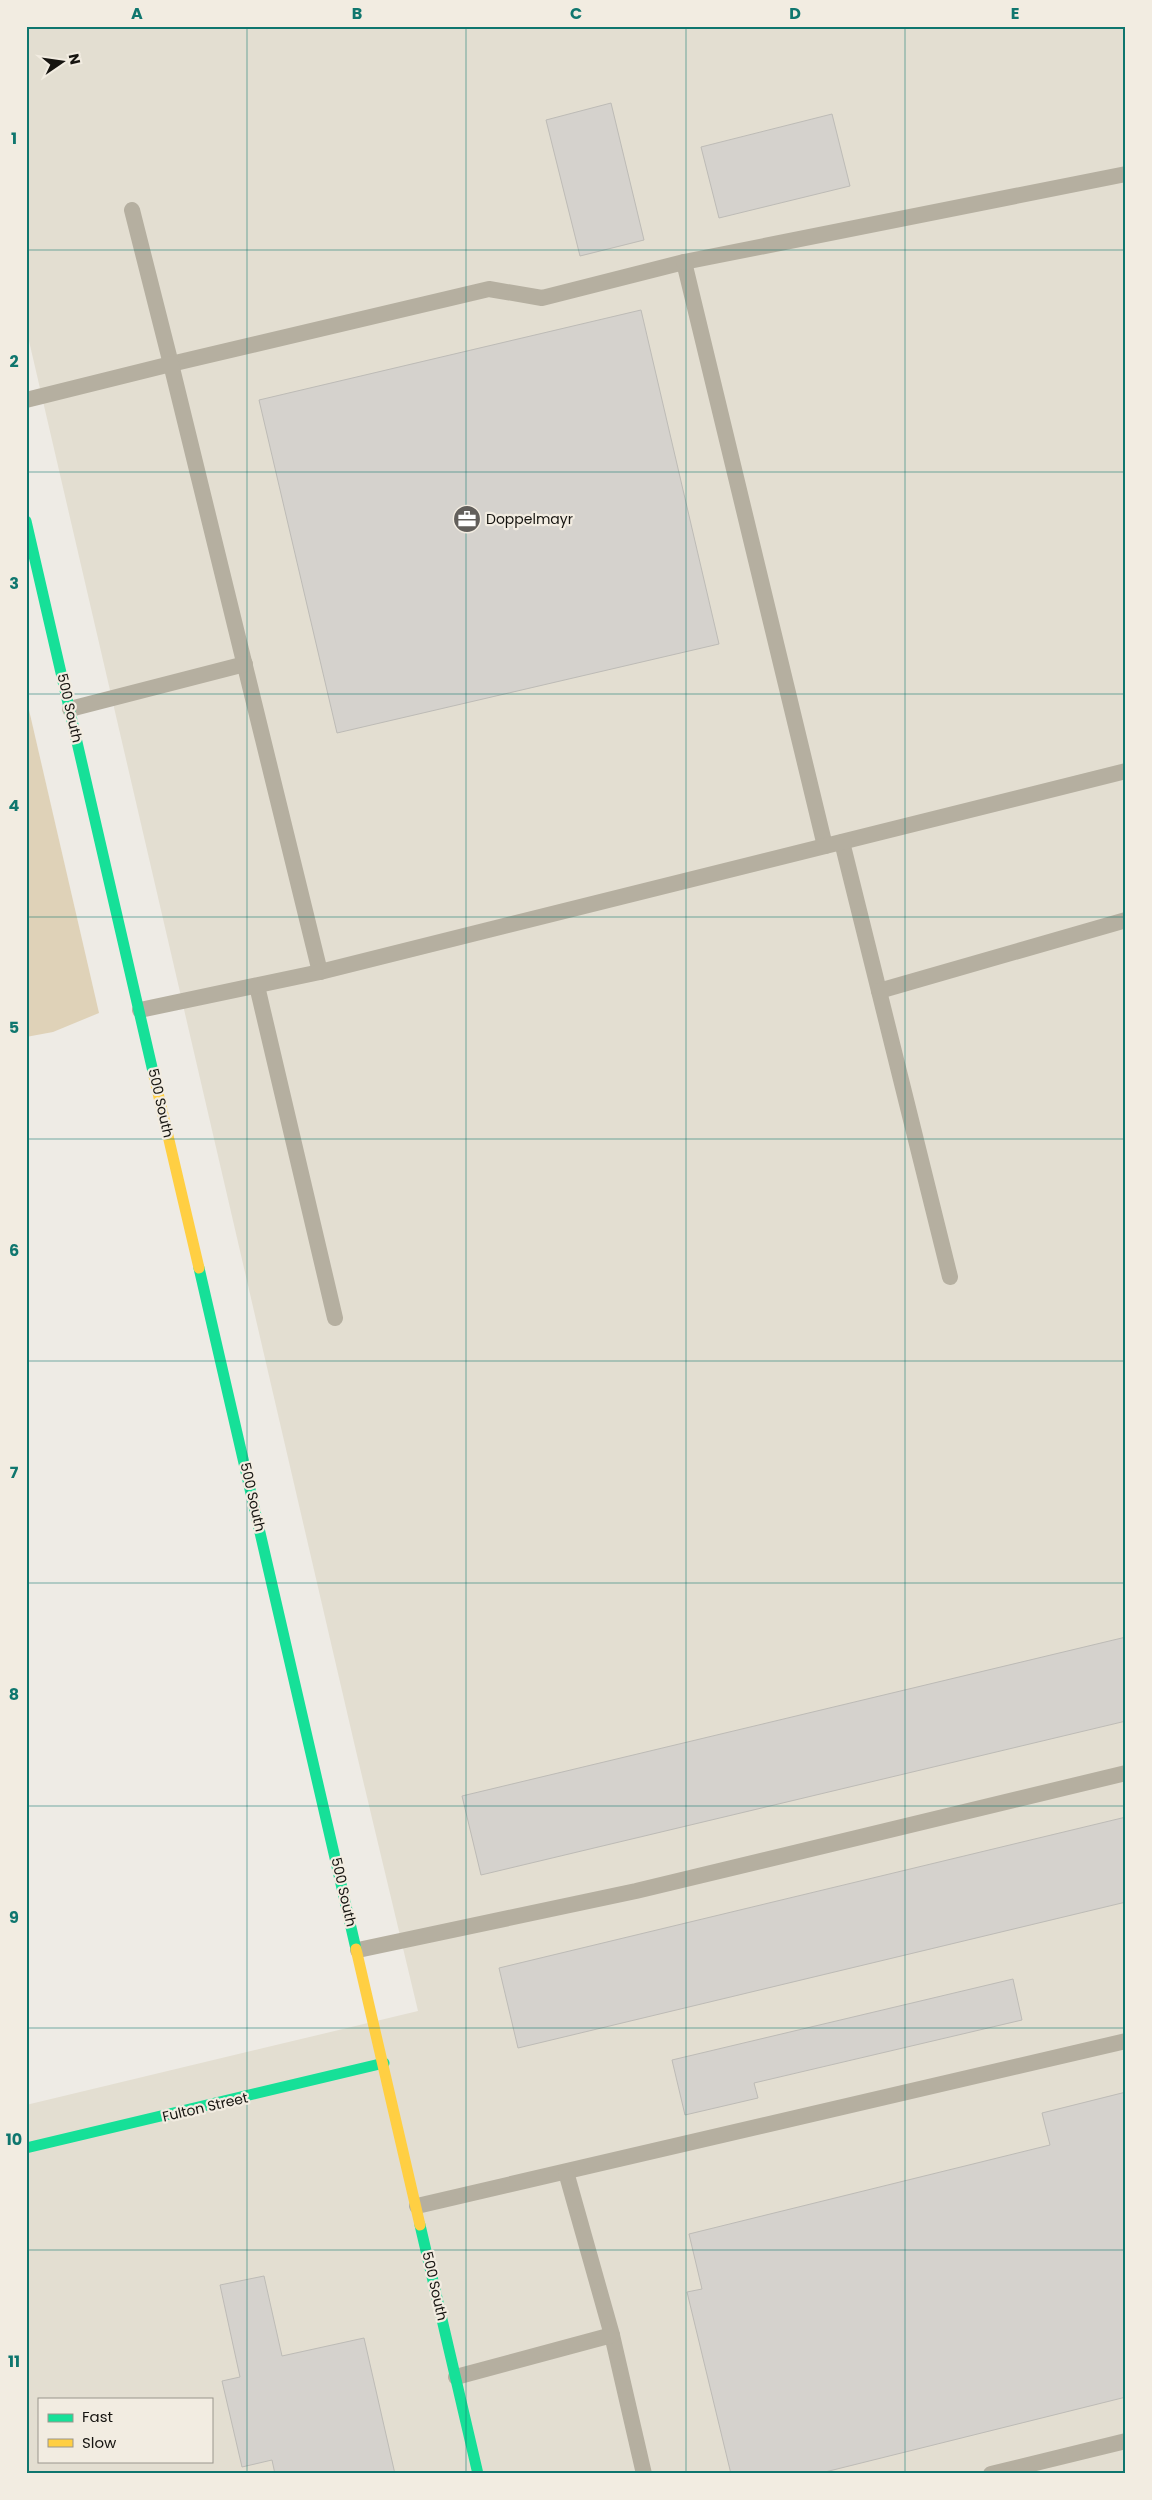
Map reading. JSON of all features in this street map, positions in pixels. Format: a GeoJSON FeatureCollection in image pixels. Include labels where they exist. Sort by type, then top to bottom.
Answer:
{"type":"FeatureCollection","features":[{"type":"Feature","properties":{"kind":"street","name":"500 South"},"geometry":{"type":"LineString","coordinates":[[26,521],[29,549],[70,709],[418,2206],[478,2474]]}},
{"type":"Feature","properties":{"kind":"street","name":"Fulton Street"},"geometry":{"type":"LineString","coordinates":[[26,2148],[384,2063]]}},
{"type":"Feature","properties":{"kind":"lane"},"geometry":{"type":"LineString","coordinates":[[26,400],[488,288],[542,298],[684,262],[1126,174]]}},
{"type":"Feature","properties":{"kind":"lane"},"geometry":{"type":"LineString","coordinates":[[132,210],[172,364],[320,972]]}},
{"type":"Feature","properties":{"kind":"lane"},"geometry":{"type":"LineString","coordinates":[[684,262],[825,846]]}},
{"type":"Feature","properties":{"kind":"lane"},"geometry":{"type":"LineString","coordinates":[[70,709],[245,664]]}},
{"type":"Feature","properties":{"kind":"lane"},"geometry":{"type":"LineString","coordinates":[[140,1010],[320,972],[1126,771]]}},
{"type":"Feature","properties":{"kind":"lane"},"geometry":{"type":"LineString","coordinates":[[842,842],[950,1277]]}},
{"type":"Feature","properties":{"kind":"lane"},"geometry":{"type":"LineString","coordinates":[[878,991],[1126,920]]}},
{"type":"Feature","properties":{"kind":"lane"},"geometry":{"type":"LineString","coordinates":[[257,986],[335,1318]]}},
{"type":"Feature","properties":{"kind":"lane"},"geometry":{"type":"LineString","coordinates":[[358,1950],[636,1891],[1126,1773]]}},
{"type":"Feature","properties":{"kind":"lane"},"geometry":{"type":"LineString","coordinates":[[418,2206],[1126,2041]]}},
{"type":"Feature","properties":{"kind":"lane"},"geometry":{"type":"LineString","coordinates":[[566,2172],[612,2335],[644,2474]]}},
{"type":"Feature","properties":{"kind":"lane"},"geometry":{"type":"LineString","coordinates":[[456,2377],[612,2335]]}},
{"type":"Feature","properties":{"kind":"lane"},"geometry":{"type":"LineString","coordinates":[[991,2474],[1126,2441]]}},
{"type":"Feature","properties":{"kind":"shaded area"},"geometry":{"type":"Polygon","coordinates":[[[26,26],[1126,26],[1126,2474],[26,2474],[26,2105],[418,2011],[26,328],[26,26]]]}},
{"type":"Feature","properties":{"kind":"shaded area"},"geometry":{"type":"Polygon","coordinates":[[[26,697],[99,1013],[53,1032],[26,1037],[26,697]]]}},
{"type":"Feature","properties":{"kind":"building"},"geometry":{"type":"Polygon","coordinates":[[[611,103],[644,240],[580,256],[546,120],[611,103]]]}},
{"type":"Feature","properties":{"kind":"building"},"geometry":{"type":"Polygon","coordinates":[[[832,114],[850,186],[719,218],[701,147],[832,114]]]}},
{"type":"Feature","properties":{"kind":"building"},"geometry":{"type":"Polygon","coordinates":[[[641,310],[719,644],[337,733],[259,400],[641,310]]]}},
{"type":"Feature","properties":{"kind":"building"},"geometry":{"type":"Polygon","coordinates":[[[1126,1637],[1126,1721],[481,1875],[462,1796],[1126,1637]]]}},
{"type":"Feature","properties":{"kind":"building"},"geometry":{"type":"Polygon","coordinates":[[[1126,1817],[1126,1902],[518,2048],[499,1968],[1126,1817]]]}},
{"type":"Feature","properties":{"kind":"building"},"geometry":{"type":"Polygon","coordinates":[[[1013,1979],[1022,2020],[754,2083],[758,2098],[685,2115],[672,2060],[1013,1979]]]}},
{"type":"Feature","properties":{"kind":"building"},"geometry":{"type":"Polygon","coordinates":[[[1126,2092],[1126,2397],[817,2474],[731,2474],[687,2292],[702,2289],[689,2234],[1050,2145],[1042,2113],[1126,2092]]]}},
{"type":"Feature","properties":{"kind":"building"},"geometry":{"type":"Polygon","coordinates":[[[264,2276],[282,2356],[364,2338],[395,2474],[275,2474],[272,2460],[242,2467],[222,2381],[240,2377],[220,2285],[264,2276]]]}},
{"type":"Feature","properties":{"kind":"traffic: fast"},"geometry":{"type":"LineString","coordinates":[[26,521],[154,1076]]}},
{"type":"Feature","properties":{"kind":"traffic: fast"},"geometry":{"type":"LineString","coordinates":[[199,1268],[356,1949]]}},
{"type":"Feature","properties":{"kind":"traffic: fast"},"geometry":{"type":"LineString","coordinates":[[26,2148],[384,2063]]}},
{"type":"Feature","properties":{"kind":"traffic: fast"},"geometry":{"type":"LineString","coordinates":[[420,2225],[478,2474]]}},
{"type":"Feature","properties":{"kind":"traffic: slow"},"geometry":{"type":"LineString","coordinates":[[154,1076],[199,1268]]}},
{"type":"Feature","properties":{"kind":"traffic: slow"},"geometry":{"type":"LineString","coordinates":[[356,1949],[420,2225]]}},
{"type":"Feature","properties":{"kind":"place","name":"Doppelmayr"},"geometry":{"type":"Point","coordinates":[467,519]}}]}
